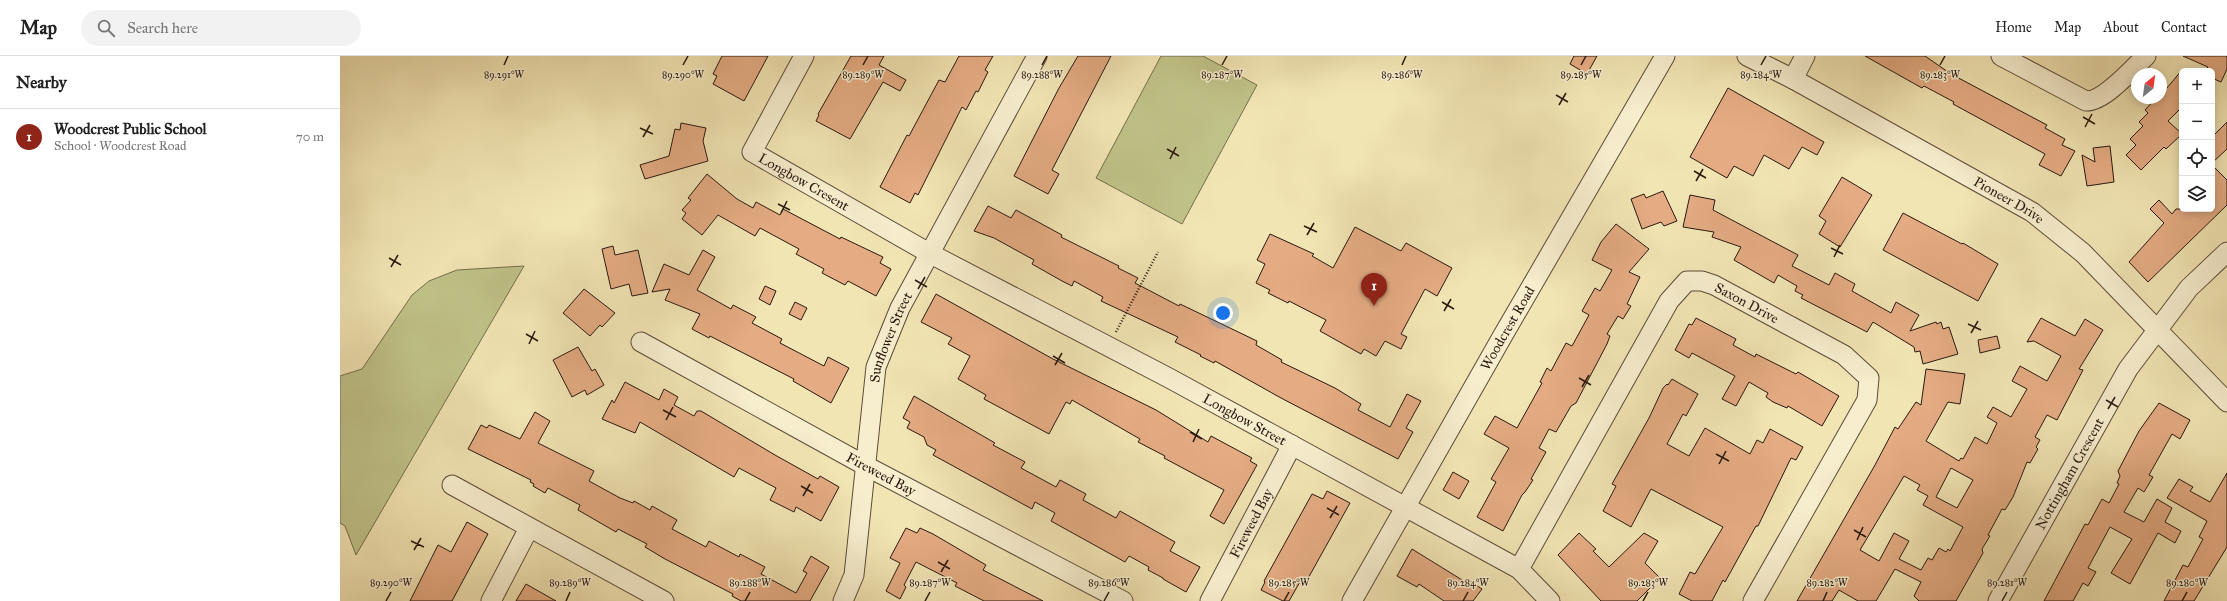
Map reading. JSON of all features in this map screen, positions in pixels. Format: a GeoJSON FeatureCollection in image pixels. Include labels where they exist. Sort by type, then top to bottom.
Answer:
{"type":"FeatureCollection","features":[{"type":"Feature","properties":{"kind":"street","name":"Longbow Cresent"},"geometry":{"type":"LineString","coordinates":[[804,56],[752,152],[929,253]]}},
{"type":"Feature","properties":{"kind":"street","name":"Sunflower Street"},"geometry":{"type":"LineString","coordinates":[[843,601],[854,575],[876,367],[900,308],[1037,56]]}},
{"type":"Feature","properties":{"kind":"street","name":"Woodcrest Road"},"geometry":{"type":"LineString","coordinates":[[1352,601],[1404,506],[1665,56]]}},
{"type":"Feature","properties":{"kind":"street","name":"Pioneer Drive"},"geometry":{"type":"LineString","coordinates":[[1747,56],[1792,79],[2032,212],[2083,253],[2227,402]]}},
{"type":"Feature","properties":{"kind":"street"},"geometry":{"type":"LineString","coordinates":[[1792,79],[1805,56]]}},
{"type":"Feature","properties":{"kind":"street"},"geometry":{"type":"LineString","coordinates":[[2001,56],[2086,101],[2093,102],[2107,92],[2146,56]]}},
{"type":"Feature","properties":{"kind":"street","name":"Nottingham Crescent"},"geometry":{"type":"LineString","coordinates":[[1998,601],[2128,369],[2189,288],[2227,252]]}},
{"type":"Feature","properties":{"kind":"street","name":"Longbow Street"},"geometry":{"type":"LineString","coordinates":[[929,253],[1108,346],[1519,569],[1550,601]]}},
{"type":"Feature","properties":{"kind":"street","name":"Saxon Drive"},"geometry":{"type":"LineString","coordinates":[[1519,569],[1669,301],[1687,281],[1702,281],[1714,285],[1844,355],[1869,378],[1868,400],[1752,601]]}},
{"type":"Feature","properties":{"kind":"street","name":"Fireweed Bay"},"geometry":{"type":"LineString","coordinates":[[641,342],[866,466],[1123,601]]}},
{"type":"Feature","properties":{"kind":"street","name":"Fireweed Bay"},"geometry":{"type":"LineString","coordinates":[[1210,601],[1292,445]]}},
{"type":"Feature","properties":{"kind":"street"},"geometry":{"type":"LineString","coordinates":[[452,484],[529,528],[664,601]]}},
{"type":"Feature","properties":{"kind":"street"},"geometry":{"type":"LineString","coordinates":[[491,601],[529,528]]}},
{"type":"Feature","properties":{"kind":"path"},"geometry":{"type":"LineString","coordinates":[[1108,346],[1158,252]]}},
{"type":"Feature","properties":{"kind":"green space"},"geometry":{"type":"Polygon","coordinates":[[[1161,56],[1203,56],[1257,85],[1182,224],[1096,178],[1161,56]]]}},
{"type":"Feature","properties":{"kind":"green space"},"geometry":{"type":"Polygon","coordinates":[[[524,266],[356,555],[345,526],[340,523],[340,376],[362,369],[412,295],[429,281],[457,270],[524,266]]]}},
{"type":"Feature","properties":{"kind":"building"},"geometry":{"type":"Polygon","coordinates":[[[722,56],[768,56],[744,101],[713,84],[717,76],[713,74],[722,56]]]}},
{"type":"Feature","properties":{"kind":"building"},"geometry":{"type":"Polygon","coordinates":[[[851,56],[884,56],[879,65],[906,80],[900,91],[883,82],[850,139],[816,121],[819,115],[818,114],[851,56]]]}},
{"type":"Feature","properties":{"kind":"building"},"geometry":{"type":"Polygon","coordinates":[[[959,56],[993,56],[985,70],[988,72],[978,92],[976,91],[966,110],[962,107],[918,195],[915,193],[910,203],[880,187],[907,135],[909,136],[939,80],[945,82],[959,56]]]}},
{"type":"Feature","properties":{"kind":"building"},"geometry":{"type":"Polygon","coordinates":[[[1078,56],[1111,56],[1052,170],[1059,174],[1048,194],[1014,176],[1059,88],[1078,56]]]}},
{"type":"Feature","properties":{"kind":"building"},"geometry":{"type":"Polygon","coordinates":[[[1574,56],[1597,56],[1587,74],[1570,64],[1574,56]]]}},
{"type":"Feature","properties":{"kind":"building"},"geometry":{"type":"Polygon","coordinates":[[[1865,56],[1925,56],[1951,74],[2047,125],[2045,128],[2065,139],[2062,145],[2075,151],[2061,176],[2039,165],[2045,154],[1953,104],[1954,102],[1924,86],[1922,88],[1865,56]]]}},
{"type":"Feature","properties":{"kind":"building"},"geometry":{"type":"Polygon","coordinates":[[[2183,56],[2227,56],[2227,69],[2221,82],[2215,79],[2215,68],[2207,68],[2208,67],[2183,56]]]}},
{"type":"Feature","properties":{"kind":"building"},"geometry":{"type":"Polygon","coordinates":[[[2179,74],[2179,110],[2168,121],[2179,131],[2179,137],[2166,149],[2164,147],[2141,170],[2126,155],[2136,145],[2130,139],[2143,126],[2139,122],[2148,113],[2145,110],[2150,104],[2167,104],[2167,88],[2179,74]]]}},
{"type":"Feature","properties":{"kind":"building"},"geometry":{"type":"Polygon","coordinates":[[[1728,88],[1824,142],[1817,155],[1802,147],[1789,169],[1764,155],[1753,176],[1734,166],[1727,178],[1690,157],[1728,88]]]}},
{"type":"Feature","properties":{"kind":"building"},"geometry":{"type":"Polygon","coordinates":[[[2227,122],[2227,149],[2215,160],[2215,140],[2215,134],[2227,122]]]}},
{"type":"Feature","properties":{"kind":"building"},"geometry":{"type":"Polygon","coordinates":[[[681,123],[706,128],[703,141],[708,161],[645,179],[640,165],[669,156],[675,129],[680,130],[681,123]]]}},
{"type":"Feature","properties":{"kind":"building"},"geometry":{"type":"Polygon","coordinates":[[[2110,146],[2114,182],[2087,186],[2082,155],[2095,162],[2093,148],[2110,146]]]}},
{"type":"Feature","properties":{"kind":"building"},"geometry":{"type":"Polygon","coordinates":[[[2215,168],[2227,180],[2227,205],[2148,282],[2129,262],[2164,223],[2150,209],[2159,200],[2172,214],[2176,209],[2179,209],[2179,212],[2215,212],[2215,168]]]}},
{"type":"Feature","properties":{"kind":"building"},"geometry":{"type":"Polygon","coordinates":[[[707,174],[737,199],[753,208],[756,202],[780,215],[783,209],[840,239],[841,237],[883,257],[880,263],[891,269],[876,296],[848,281],[845,285],[822,273],[824,269],[796,254],[799,249],[760,228],[755,236],[718,215],[702,235],[682,219],[686,213],[682,210],[691,200],[688,198],[707,174]]]}},
{"type":"Feature","properties":{"kind":"building"},"geometry":{"type":"Polygon","coordinates":[[[1842,177],[1872,195],[1840,247],[1819,234],[1826,221],[1819,216],[1842,177]]]}},
{"type":"Feature","properties":{"kind":"building"},"geometry":{"type":"Polygon","coordinates":[[[1663,191],[1677,221],[1664,226],[1661,222],[1642,229],[1631,199],[1644,194],[1646,198],[1663,191]]]}},
{"type":"Feature","properties":{"kind":"building"},"geometry":{"type":"Polygon","coordinates":[[[1690,195],[1715,200],[1713,210],[1798,255],[1792,266],[1829,285],[1835,273],[1855,284],[1852,291],[1891,313],[1896,302],[1919,315],[1910,331],[1936,322],[1937,324],[1941,322],[1943,329],[1949,327],[1958,354],[1923,364],[1920,351],[1915,352],[1914,347],[1873,322],[1867,332],[1801,298],[1803,295],[1795,291],[1797,286],[1778,275],[1774,283],[1734,260],[1741,247],[1712,237],[1714,232],[1683,227],[1690,195]]]}},
{"type":"Feature","properties":{"kind":"building"},"geometry":{"type":"Polygon","coordinates":[[[988,206],[1011,218],[1016,210],[1062,235],[1061,237],[1119,266],[1118,268],[1138,278],[1135,283],[1179,306],[1180,304],[1257,341],[1256,345],[1282,360],[1281,362],[1335,388],[1361,404],[1358,410],[1390,427],[1407,394],[1421,401],[1406,428],[1413,432],[1398,459],[1281,398],[1215,361],[1214,363],[1200,356],[1201,355],[1175,342],[1178,337],[1101,301],[1103,297],[1074,281],[1072,286],[1032,264],[1034,260],[994,238],[974,231],[988,206]]]}},
{"type":"Feature","properties":{"kind":"building"},"geometry":{"type":"Polygon","coordinates":[[[1903,213],[1962,244],[1963,243],[1998,264],[1978,301],[1883,250],[1903,213]]]}},
{"type":"Feature","properties":{"kind":"building"},"geometry":{"type":"Polygon","coordinates":[[[1616,224],[1649,249],[1629,272],[1640,277],[1627,304],[1631,306],[1623,319],[1618,316],[1607,334],[1610,336],[1607,344],[1576,403],[1571,406],[1556,432],[1549,429],[1539,448],[1546,452],[1531,479],[1533,480],[1522,495],[1503,531],[1477,517],[1496,482],[1491,479],[1509,448],[1484,434],[1495,416],[1517,428],[1542,383],[1540,382],[1547,368],[1551,371],[1566,343],[1572,346],[1589,315],[1582,311],[1595,288],[1600,291],[1612,270],[1592,260],[1601,242],[1616,224]]]}},
{"type":"Feature","properties":{"kind":"building"},"geometry":{"type":"Polygon","coordinates":[[[1355,227],[1401,251],[1406,243],[1452,268],[1437,296],[1425,289],[1401,334],[1407,337],[1401,349],[1385,341],[1376,356],[1364,349],[1361,354],[1320,331],[1326,320],[1289,301],[1288,303],[1268,293],[1270,290],[1256,283],[1265,264],[1257,260],[1270,234],[1314,254],[1312,256],[1333,268],[1355,227]]]}},
{"type":"Feature","properties":{"kind":"building"},"geometry":{"type":"Polygon","coordinates":[[[613,246],[615,255],[638,250],[648,293],[632,296],[629,284],[611,289],[602,249],[613,246]]]}},
{"type":"Feature","properties":{"kind":"building"},"geometry":{"type":"Polygon","coordinates":[[[703,250],[715,257],[697,290],[731,309],[733,305],[756,317],[752,323],[782,339],[780,343],[824,366],[828,357],[849,368],[831,403],[793,381],[794,379],[710,336],[709,338],[692,329],[700,314],[665,300],[670,289],[652,292],[664,264],[689,275],[703,250]]]}},
{"type":"Feature","properties":{"kind":"building"},"geometry":{"type":"Polygon","coordinates":[[[765,286],[776,291],[770,305],[759,299],[765,286]]]}},
{"type":"Feature","properties":{"kind":"building"},"geometry":{"type":"Polygon","coordinates":[[[584,289],[615,313],[602,327],[600,325],[590,336],[563,313],[584,289]]]}},
{"type":"Feature","properties":{"kind":"building"},"geometry":{"type":"Polygon","coordinates":[[[936,294],[1053,359],[1156,410],[1208,442],[1211,436],[1252,458],[1250,461],[1257,465],[1224,524],[1210,516],[1224,490],[1164,458],[1165,456],[1138,442],[1140,439],[1072,400],[1070,404],[1066,402],[1049,434],[984,399],[986,395],[958,379],[970,356],[948,344],[952,338],[921,322],[936,294]]]}},
{"type":"Feature","properties":{"kind":"building"},"geometry":{"type":"Polygon","coordinates":[[[795,302],[807,308],[801,320],[789,314],[795,302]]]}},
{"type":"Feature","properties":{"kind":"building"},"geometry":{"type":"Polygon","coordinates":[[[1696,318],[1736,339],[1733,345],[1755,357],[1756,354],[1796,374],[1798,372],[1839,396],[1822,426],[1788,406],[1787,408],[1773,402],[1766,397],[1768,393],[1749,382],[1736,406],[1722,399],[1735,376],[1692,353],[1689,358],[1675,350],[1689,324],[1692,325],[1696,318]]]}},
{"type":"Feature","properties":{"kind":"building"},"geometry":{"type":"Polygon","coordinates":[[[2041,318],[2075,336],[2085,319],[2103,330],[2079,369],[2083,370],[2057,420],[2047,415],[2035,437],[2040,440],[2036,447],[2038,449],[2030,463],[2027,462],[2013,497],[2005,510],[2002,509],[1988,535],[1990,536],[1982,549],[1983,553],[1956,601],[1919,601],[1914,596],[1921,582],[1895,569],[1876,601],[1858,601],[1839,590],[1832,601],[1797,601],[1875,465],[1895,427],[1898,429],[1916,402],[1921,405],[1926,369],[1965,374],[1960,404],[1948,402],[1926,441],[1959,461],[1961,458],[1963,459],[1975,437],[1987,444],[1997,423],[1987,417],[1993,407],[2011,417],[2027,389],[2012,381],[2020,366],[2047,381],[2061,356],[2034,341],[2027,342],[2041,318]],[[1951,468],[1936,497],[1957,508],[1973,480],[1951,468]],[[1904,476],[1860,550],[1879,561],[1894,533],[1909,541],[1899,559],[1921,570],[1928,558],[1932,560],[1939,548],[1946,552],[1948,549],[1950,551],[1963,527],[1923,505],[1928,496],[1917,490],[1920,485],[1904,476]]]}},
{"type":"Feature","properties":{"kind":"building"},"geometry":{"type":"Polygon","coordinates":[[[1997,336],[2000,348],[1980,353],[1978,340],[1997,336]]]}},
{"type":"Feature","properties":{"kind":"building"},"geometry":{"type":"Polygon","coordinates":[[[578,347],[592,371],[595,369],[604,385],[587,395],[585,390],[572,397],[553,360],[578,347]]]}},
{"type":"Feature","properties":{"kind":"building"},"geometry":{"type":"Polygon","coordinates":[[[1672,379],[1698,394],[1686,416],[1683,414],[1667,444],[1689,456],[1705,428],[1750,454],[1757,440],[1763,443],[1770,429],[1803,447],[1796,460],[1791,458],[1758,526],[1756,526],[1725,582],[1723,580],[1712,601],[1692,601],[1679,594],[1690,572],[1695,574],[1723,527],[1651,489],[1631,527],[1603,511],[1616,486],[1612,484],[1649,418],[1663,388],[1667,384],[1668,385],[1672,379]]]}},
{"type":"Feature","properties":{"kind":"building"},"geometry":{"type":"Polygon","coordinates":[[[625,382],[659,400],[664,389],[678,397],[674,405],[694,416],[697,411],[701,411],[818,479],[820,476],[839,487],[821,521],[796,507],[794,512],[770,500],[776,488],[739,468],[734,477],[640,422],[635,433],[602,419],[612,400],[614,403],[625,382]]]}},
{"type":"Feature","properties":{"kind":"building"},"geometry":{"type":"Polygon","coordinates":[[[914,396],[995,443],[993,445],[1025,462],[1021,468],[1056,487],[1060,480],[1086,494],[1083,500],[1116,518],[1120,511],[1175,542],[1170,551],[1200,567],[1186,592],[1148,570],[1149,567],[1129,556],[1125,562],[1051,521],[1055,513],[1035,502],[1032,509],[933,455],[936,450],[927,445],[924,437],[907,428],[910,422],[903,418],[914,396]]]}},
{"type":"Feature","properties":{"kind":"building"},"geometry":{"type":"Polygon","coordinates":[[[2159,403],[2190,420],[2180,439],[2172,434],[2149,475],[2153,477],[2144,492],[2138,488],[2124,512],[2144,522],[2157,499],[2172,508],[2165,522],[2181,531],[2175,543],[2158,533],[2130,584],[2111,573],[2132,539],[2110,527],[2088,568],[2096,572],[2088,586],[2083,583],[2073,601],[2044,601],[2085,524],[2088,525],[2102,499],[2109,503],[2119,484],[2117,483],[2120,476],[2118,471],[2139,431],[2159,403]]]}},
{"type":"Feature","properties":{"kind":"building"},"geometry":{"type":"Polygon","coordinates":[[[535,412],[550,421],[538,443],[594,471],[589,481],[620,498],[633,503],[634,501],[650,510],[652,506],[677,520],[672,529],[706,547],[709,541],[739,557],[740,554],[765,567],[761,574],[796,593],[807,573],[803,571],[811,556],[829,567],[810,601],[741,601],[732,596],[733,594],[645,547],[647,544],[618,529],[616,532],[578,510],[580,505],[548,488],[545,493],[533,486],[534,484],[530,482],[531,480],[468,449],[481,425],[487,428],[489,425],[520,439],[535,412]]]}},
{"type":"Feature","properties":{"kind":"building"},"geometry":{"type":"Polygon","coordinates":[[[1453,472],[1469,481],[1459,499],[1443,490],[1453,472]]]}},
{"type":"Feature","properties":{"kind":"building"},"geometry":{"type":"Polygon","coordinates":[[[2227,473],[2227,547],[2194,601],[2164,601],[2183,565],[2188,567],[2203,539],[2199,537],[2207,521],[2167,498],[2179,479],[2193,487],[2190,491],[2210,502],[2227,473]]]}},
{"type":"Feature","properties":{"kind":"building"},"geometry":{"type":"Polygon","coordinates":[[[1327,491],[1350,503],[1306,582],[1301,580],[1289,601],[1283,601],[1261,590],[1265,582],[1264,581],[1312,494],[1323,499],[1327,491]]]}},
{"type":"Feature","properties":{"kind":"building"},"geometry":{"type":"Polygon","coordinates":[[[467,522],[488,534],[452,601],[410,601],[438,545],[451,552],[467,522]]]}},
{"type":"Feature","properties":{"kind":"building"},"geometry":{"type":"Polygon","coordinates":[[[906,528],[917,533],[920,528],[933,534],[986,565],[983,570],[1043,601],[984,601],[955,586],[957,583],[916,562],[904,585],[906,587],[900,599],[886,591],[900,563],[890,558],[906,528]]]}},
{"type":"Feature","properties":{"kind":"building"},"geometry":{"type":"Polygon","coordinates":[[[1579,533],[1596,549],[1593,551],[1609,567],[1644,533],[1658,541],[1645,563],[1660,578],[1637,601],[1601,601],[1558,555],[1579,533]]]}},
{"type":"Feature","properties":{"kind":"building"},"geometry":{"type":"Polygon","coordinates":[[[1412,549],[1467,583],[1469,580],[1482,589],[1473,601],[1444,601],[1419,584],[1417,587],[1397,576],[1412,549]]]}},
{"type":"Feature","properties":{"kind":"building"},"geometry":{"type":"Polygon","coordinates":[[[526,584],[556,601],[516,601],[526,584]]]}},
{"type":"Feature","properties":{"kind":"place","name":"Woodcrest Public School"},"geometry":{"type":"Point","coordinates":[1374,306]}}]}
